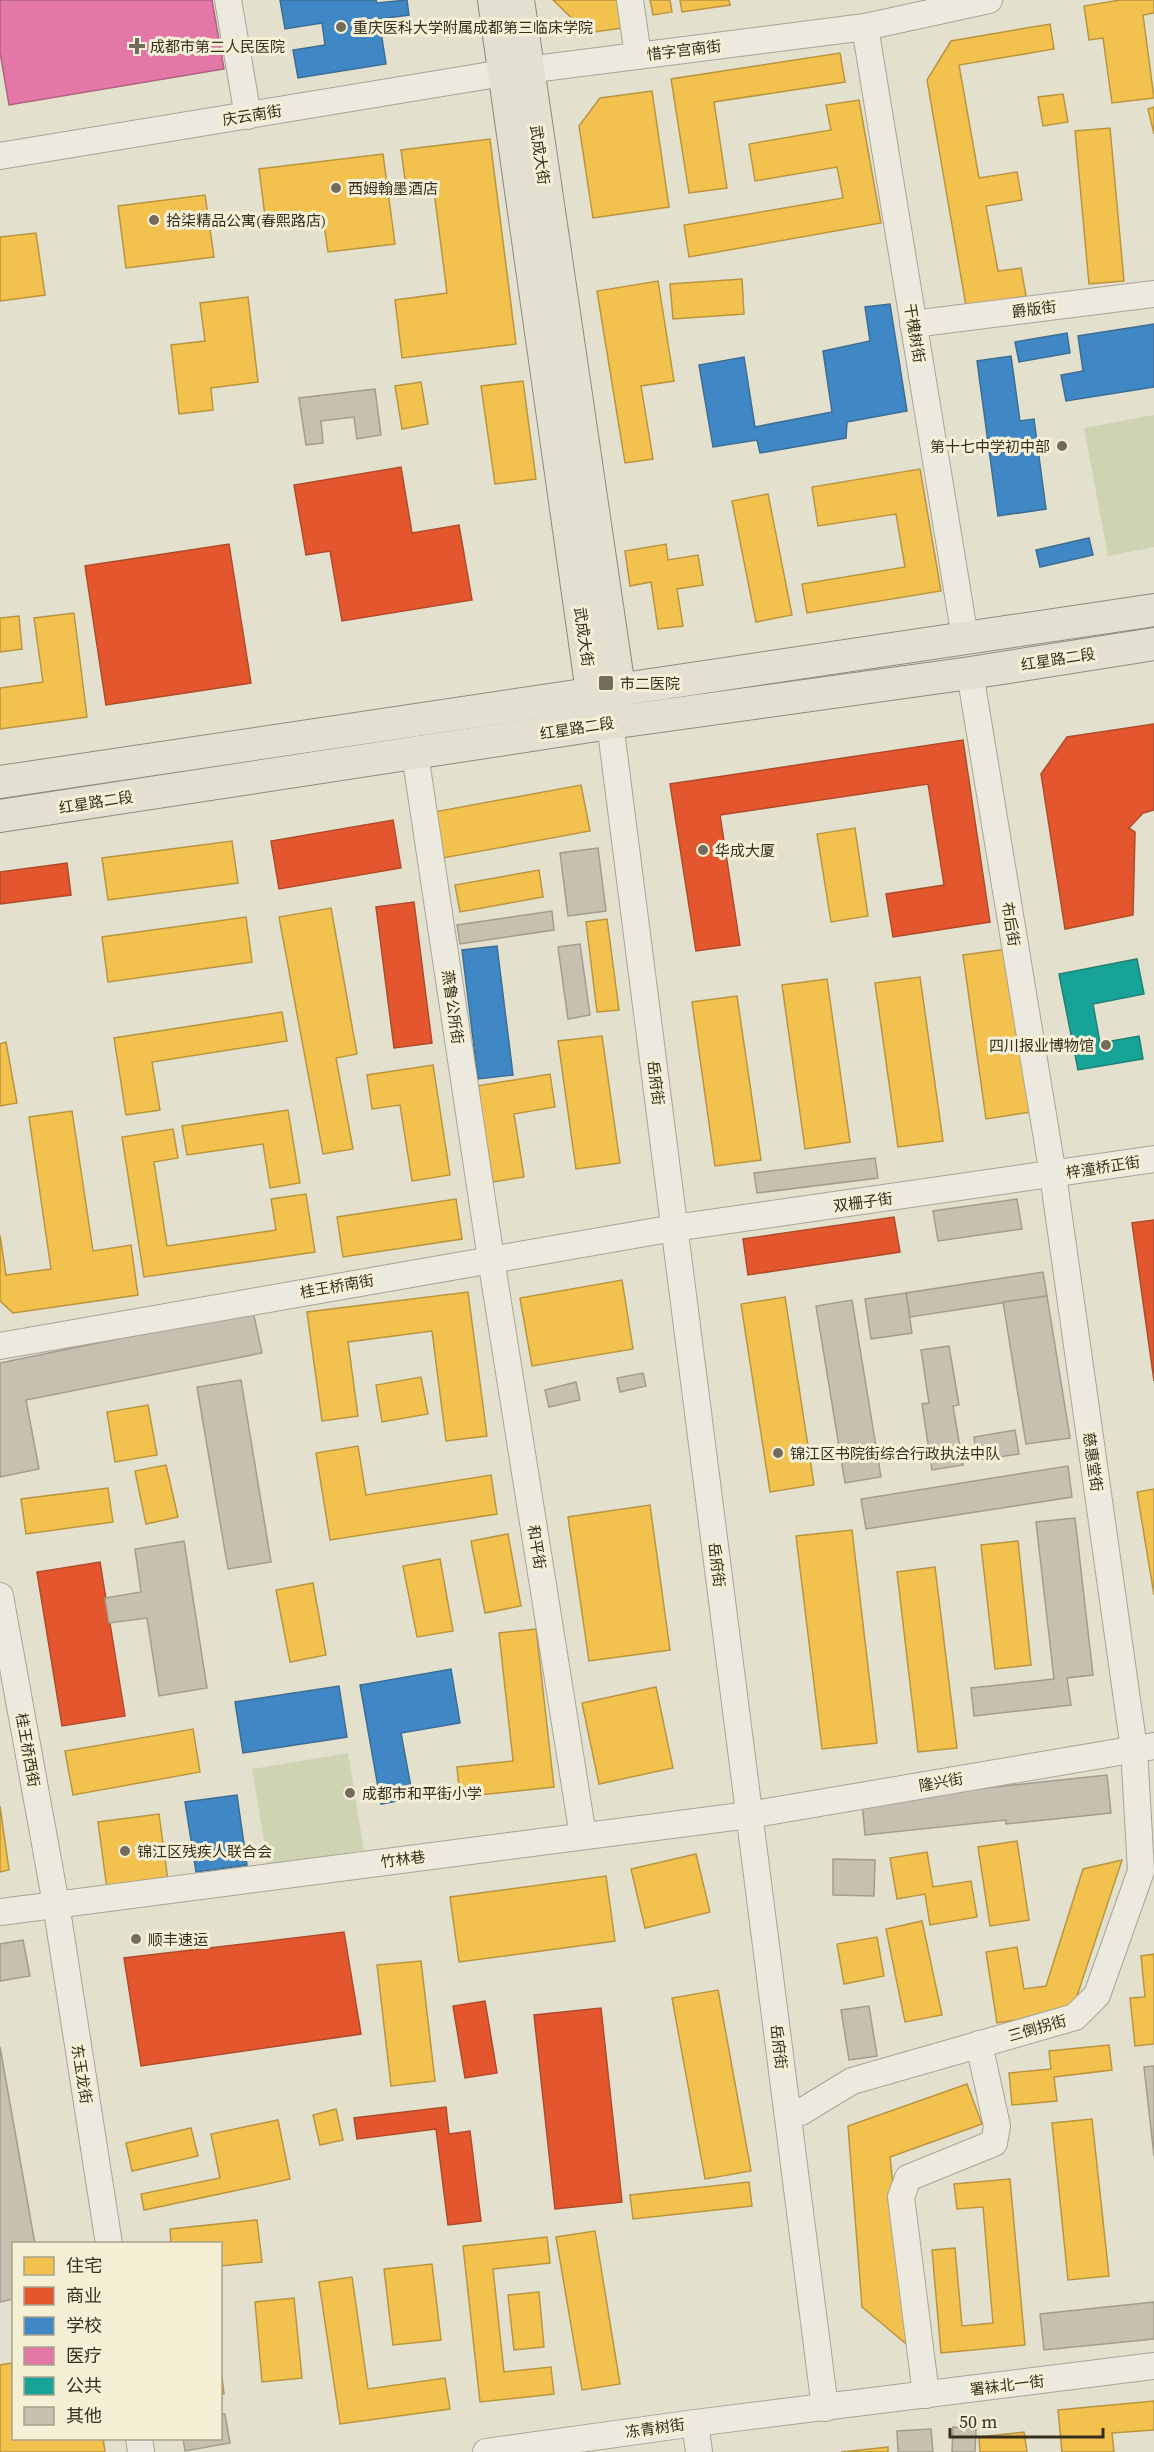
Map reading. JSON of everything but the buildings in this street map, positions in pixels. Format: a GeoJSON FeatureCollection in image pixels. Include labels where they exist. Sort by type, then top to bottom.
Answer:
{"type":"FeatureCollection","features":[{"type":"Feature","properties":{"kind":"main road","name":"武成大街"},"geometry":{"type":"LineString","coordinates":[[494,0],[515,72],[610,723]]}},
{"type":"Feature","properties":{"kind":"main road","name":"武成大街"},"geometry":{"type":"LineString","coordinates":[[515,72],[518,0]]}},
{"type":"Feature","properties":{"kind":"main road"},"geometry":{"type":"LineString","coordinates":[[0,782],[605,690],[1154,610]]}},
{"type":"Feature","properties":{"kind":"main road","name":"红星路二段"},"geometry":{"type":"LineString","coordinates":[[0,816],[610,723],[970,673],[1154,644]]}},
{"type":"Feature","properties":{"kind":"street"},"geometry":{"type":"LineString","coordinates":[[228,0],[248,116]]}},
{"type":"Feature","properties":{"kind":"street"},"geometry":{"type":"LineString","coordinates":[[630,0],[638,56]]}},
{"type":"Feature","properties":{"kind":"street","name":"惜字宫南街"},"geometry":{"type":"LineString","coordinates":[[515,72],[865,27],[989,0]]}},
{"type":"Feature","properties":{"kind":"street","name":"干槐树街"},"geometry":{"type":"LineString","coordinates":[[865,27],[965,639]]}},
{"type":"Feature","properties":{"kind":"street","name":"庆云南街"},"geometry":{"type":"LineString","coordinates":[[0,156],[515,72]]}},
{"type":"Feature","properties":{"kind":"street","name":"爵版街"},"geometry":{"type":"LineString","coordinates":[[913,324],[1154,294]]}},
{"type":"Feature","properties":{"kind":"street","name":"布后街"},"geometry":{"type":"LineString","coordinates":[[970,673],[1053,1175]]}},
{"type":"Feature","properties":{"kind":"street","name":"岳府街"},"geometry":{"type":"LineString","coordinates":[[610,723],[825,2408]]}},
{"type":"Feature","properties":{"kind":"street","name":"燕鲁公所街"},"geometry":{"type":"LineString","coordinates":[[415,754],[491,1259]]}},
{"type":"Feature","properties":{"kind":"street","name":"梓潼桥正街"},"geometry":{"type":"LineString","coordinates":[[1053,1175],[1154,1159]]}},
{"type":"Feature","properties":{"kind":"street","name":"双栅子街"},"geometry":{"type":"LineString","coordinates":[[674,1228],[1053,1175]]}},
{"type":"Feature","properties":{"kind":"street","name":"慈惠堂街"},"geometry":{"type":"LineString","coordinates":[[1053,1175],[1144,1748]]}},
{"type":"Feature","properties":{"kind":"street","name":"桂王桥南街"},"geometry":{"type":"LineString","coordinates":[[0,1346],[674,1228]]}},
{"type":"Feature","properties":{"kind":"street","name":"和平街"},"geometry":{"type":"LineString","coordinates":[[491,1259],[583,1836]]}},
{"type":"Feature","properties":{"kind":"street","name":"桂王桥西街"},"geometry":{"type":"LineString","coordinates":[[0,1596],[56,1904]]}},
{"type":"Feature","properties":{"kind":"street","name":"隆兴街"},"geometry":{"type":"LineString","coordinates":[[749,1815],[1144,1748]]}},
{"type":"Feature","properties":{"kind":"street","name":"三倒拐街"},"geometry":{"type":"LineString","coordinates":[[801,2112],[852,2080],[1075,2017],[1097,1995],[1141,1871],[1144,1748]]}},
{"type":"Feature","properties":{"kind":"street","name":"竹林巷"},"geometry":{"type":"LineString","coordinates":[[0,1912],[749,1815]]}},
{"type":"Feature","properties":{"kind":"street","name":"东玉龙街"},"geometry":{"type":"LineString","coordinates":[[56,1904],[109,2242]]}},
{"type":"Feature","properties":{"kind":"street"},"geometry":{"type":"LineString","coordinates":[[926,2395],[902,2197],[908,2178],[994,2143],[997,2126],[979,2044]]}},
{"type":"Feature","properties":{"kind":"street","name":"署袜北一街"},"geometry":{"type":"LineString","coordinates":[[825,2408],[1154,2366]]}},
{"type":"Feature","properties":{"kind":"street","name":"冻青树街"},"geometry":{"type":"LineString","coordinates":[[486,2452],[695,2423],[825,2408]]}},
{"type":"Feature","properties":{"kind":"street"},"geometry":{"type":"LineString","coordinates":[[695,2423],[699,2452]]}},
{"type":"Feature","properties":{"kind":"green space"},"geometry":{"type":"Polygon","coordinates":[[[1154,415],[1154,547],[1108,556],[1084,428],[1154,415]]]}},
{"type":"Feature","properties":{"kind":"green space"},"geometry":{"type":"Polygon","coordinates":[[[348,1753],[364,1850],[268,1865],[252,1769],[348,1753]]]}},
{"type":"Feature","properties":{"kind":"place","name":"重庆医科大学附属成都第三临床学院"},"geometry":{"type":"Point","coordinates":[341,27]}},
{"type":"Feature","properties":{"kind":"place","name":"成都市第二人民医院"},"geometry":{"type":"Point","coordinates":[137,46]}},
{"type":"Feature","properties":{"kind":"place","name":"西姆翰墨酒店"},"geometry":{"type":"Point","coordinates":[336,188]}},
{"type":"Feature","properties":{"kind":"place","name":"拾柒精品公寓(春熙路店)"},"geometry":{"type":"Point","coordinates":[154,220]}},
{"type":"Feature","properties":{"kind":"place","name":"第十七中学初中部"},"geometry":{"type":"Point","coordinates":[1062,446]}},
{"type":"Feature","properties":{"kind":"place","name":"市二医院"},"geometry":{"type":"Point","coordinates":[606,683]}},
{"type":"Feature","properties":{"kind":"place","name":"华成大厦"},"geometry":{"type":"Point","coordinates":[703,850]}},
{"type":"Feature","properties":{"kind":"place","name":"四川报业博物馆"},"geometry":{"type":"Point","coordinates":[1106,1045]}},
{"type":"Feature","properties":{"kind":"place","name":"锦江区书院街综合行政执法中队"},"geometry":{"type":"Point","coordinates":[778,1453]}},
{"type":"Feature","properties":{"kind":"place","name":"成都市和平街小学"},"geometry":{"type":"Point","coordinates":[350,1793]}},
{"type":"Feature","properties":{"kind":"place","name":"锦江区残疾人联合会"},"geometry":{"type":"Point","coordinates":[125,1851]}},
{"type":"Feature","properties":{"kind":"place","name":"顺丰速运"},"geometry":{"type":"Point","coordinates":[136,1939]}}]}
